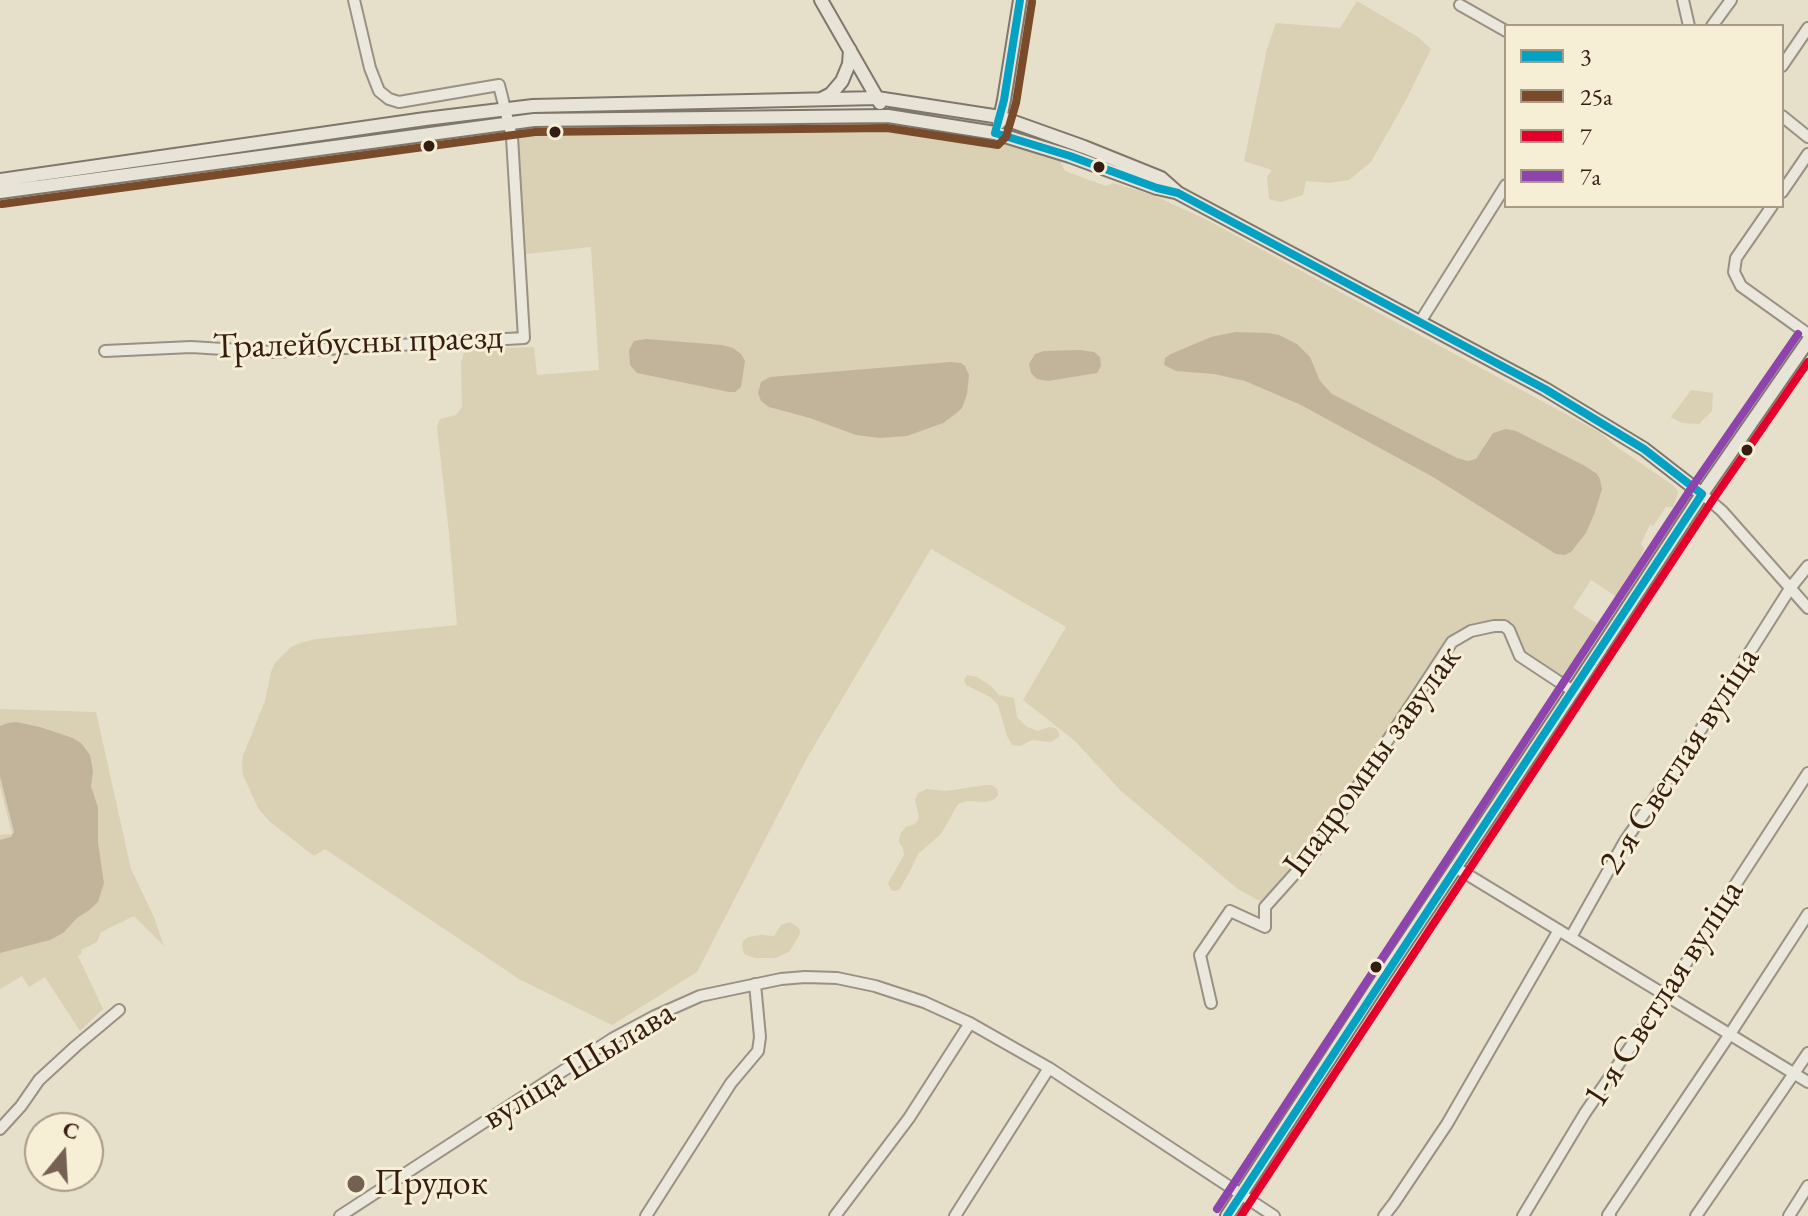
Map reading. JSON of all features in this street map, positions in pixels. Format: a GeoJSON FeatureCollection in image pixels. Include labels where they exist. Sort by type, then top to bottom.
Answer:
{"type":"FeatureCollection","features":[{"type":"Feature","properties":{"kind":"main road"},"geometry":{"type":"LineString","coordinates":[[821,0],[888,116]]}},
{"type":"Feature","properties":{"kind":"main road"},"geometry":{"type":"LineString","coordinates":[[995,133],[1020,0]]}},
{"type":"Feature","properties":{"kind":"main road"},"geometry":{"type":"LineString","coordinates":[[818,100],[831,94],[842,81],[849,64],[850,50]]}},
{"type":"Feature","properties":{"kind":"main road"},"geometry":{"type":"LineString","coordinates":[[121,169],[533,106],[877,98],[1000,117],[1161,178],[1178,193],[1545,389],[1644,449],[1702,494]]}},
{"type":"Feature","properties":{"kind":"main road"},"geometry":{"type":"LineString","coordinates":[[0,180],[99,172],[555,119],[888,116],[995,133],[1178,193]]}},
{"type":"Feature","properties":{"kind":"main road"},"geometry":{"type":"LineString","coordinates":[[0,192],[99,172]]}},
{"type":"Feature","properties":{"kind":"main road"},"geometry":{"type":"LineString","coordinates":[[1227,1216],[1702,494],[1808,341]]}},
{"type":"Feature","properties":{"kind":"street"},"geometry":{"type":"LineString","coordinates":[[354,0],[370,68],[379,91],[389,99],[399,102],[499,85],[506,108]]}},
{"type":"Feature","properties":{"kind":"street"},"geometry":{"type":"LineString","coordinates":[[1683,0],[1689,24]]}},
{"type":"Feature","properties":{"kind":"street"},"geometry":{"type":"LineString","coordinates":[[1713,24],[1731,0]]}},
{"type":"Feature","properties":{"kind":"street"},"geometry":{"type":"LineString","coordinates":[[1460,5],[1504,30]]}},
{"type":"Feature","properties":{"kind":"street"},"geometry":{"type":"LineString","coordinates":[[1784,63],[1808,28]]}},
{"type":"Feature","properties":{"kind":"street","name":"Тралейбусны праезд"},"geometry":{"type":"LineString","coordinates":[[105,351],[191,347],[272,352],[524,338],[512,137],[506,108]]}},
{"type":"Feature","properties":{"kind":"street"},"geometry":{"type":"LineString","coordinates":[[1784,118],[1808,137]]}},
{"type":"Feature","properties":{"kind":"street"},"geometry":{"type":"LineString","coordinates":[[1784,189],[1808,154]]}},
{"type":"Feature","properties":{"kind":"street"},"geometry":{"type":"LineString","coordinates":[[1420,322],[1504,188]]}},
{"type":"Feature","properties":{"kind":"street"},"geometry":{"type":"LineString","coordinates":[[1771,208],[1736,258],[1734,272],[1741,286],[1808,334]]}},
{"type":"Feature","properties":{"kind":"street"},"geometry":{"type":"LineString","coordinates":[[1702,494],[1722,511],[1808,608]]}},
{"type":"Feature","properties":{"kind":"street","name":"2-я Светлая вуліца"},"geometry":{"type":"LineString","coordinates":[[1571,937],[1625,841],[1684,756],[1791,587],[1808,566]]}},
{"type":"Feature","properties":{"kind":"street","name":"Іпадромны завулак"},"geometry":{"type":"LineString","coordinates":[[1211,1003],[1200,955],[1230,911],[1265,927],[1265,907],[1316,850],[1452,642],[1471,631],[1504,626],[1509,630],[1520,656],[1573,691]]}},
{"type":"Feature","properties":{"kind":"street","name":"1-я Светлая вуліца"},"geometry":{"type":"LineString","coordinates":[[1523,1216],[1585,1113],[1666,995],[1808,773]]}},
{"type":"Feature","properties":{"kind":"street"},"geometry":{"type":"LineString","coordinates":[[1455,867],[1808,1082]]}},
{"type":"Feature","properties":{"kind":"street"},"geometry":{"type":"LineString","coordinates":[[1609,1215],[1808,914]]}},
{"type":"Feature","properties":{"kind":"street"},"geometry":{"type":"LineString","coordinates":[[1384,1216],[1447,1124],[1559,930]]}},
{"type":"Feature","properties":{"kind":"street","name":"вуліца Шылава"},"geometry":{"type":"LineString","coordinates":[[340,1216],[612,1039],[655,1016],[700,996],[805,977],[854,980],[924,1002],[970,1023],[1049,1068],[1274,1216]]}},
{"type":"Feature","properties":{"kind":"street"},"geometry":{"type":"LineString","coordinates":[[646,1216],[731,1083],[758,1051],[760,1037],[755,984]]}},
{"type":"Feature","properties":{"kind":"street"},"geometry":{"type":"LineString","coordinates":[[0,1129],[39,1080],[119,1010]]}},
{"type":"Feature","properties":{"kind":"street"},"geometry":{"type":"LineString","coordinates":[[835,1216],[909,1118],[970,1023]]}},
{"type":"Feature","properties":{"kind":"street"},"geometry":{"type":"LineString","coordinates":[[1696,1216],[1808,1053]]}},
{"type":"Feature","properties":{"kind":"street"},"geometry":{"type":"LineString","coordinates":[[955,1216],[1049,1068]]}},
{"type":"Feature","properties":{"kind":"street"},"geometry":{"type":"LineString","coordinates":[[1789,1216],[1808,1186]]}},
{"type":"Feature","properties":{"kind":"shaded area"},"geometry":{"type":"Polygon","coordinates":[[[1357,1],[1418,37],[1431,49],[1371,162],[1349,180],[1329,183],[1306,181],[1303,195],[1281,202],[1269,199],[1267,177],[1272,170],[1244,161],[1267,49],[1276,23],[1340,28],[1357,1]]]}},
{"type":"Feature","properties":{"kind":"shaded area"},"geometry":{"type":"Polygon","coordinates":[[[713,123],[881,125],[982,138],[1060,161],[1065,171],[1106,186],[1113,183],[1153,195],[1207,220],[1599,432],[1674,486],[1678,492],[1673,507],[1666,507],[1653,526],[1650,524],[1641,544],[1644,548],[1637,566],[1617,597],[1591,580],[1573,608],[1599,625],[1568,676],[1563,679],[1523,660],[1510,634],[1497,625],[1446,645],[1312,844],[1260,901],[1239,890],[1121,791],[1075,741],[1023,700],[1066,627],[931,549],[807,758],[697,972],[612,1025],[519,979],[325,849],[314,856],[269,821],[258,808],[243,775],[243,756],[265,701],[271,672],[275,663],[291,647],[317,639],[457,625],[437,427],[440,419],[456,415],[462,407],[461,363],[464,353],[473,349],[534,347],[537,375],[599,370],[591,247],[526,254],[518,143],[521,134],[536,129],[713,123]]]}},
{"type":"Feature","properties":{"kind":"shaded area"},"geometry":{"type":"Polygon","coordinates":[[[1235,332],[1279,335],[1297,344],[1310,357],[1320,381],[1332,394],[1457,458],[1468,461],[1476,459],[1493,433],[1506,429],[1516,431],[1585,466],[1597,474],[1602,489],[1586,533],[1571,552],[1556,554],[1433,477],[1301,405],[1245,381],[1214,374],[1176,371],[1164,365],[1165,358],[1171,354],[1211,337],[1235,332]]]}},
{"type":"Feature","properties":{"kind":"shaded area"},"geometry":{"type":"Polygon","coordinates":[[[646,339],[733,348],[745,361],[741,387],[729,392],[637,373],[630,365],[629,350],[634,341],[646,339]]]}},
{"type":"Feature","properties":{"kind":"shaded area"},"geometry":{"type":"Polygon","coordinates":[[[1080,350],[1094,352],[1100,357],[1101,366],[1097,373],[1048,381],[1037,379],[1031,373],[1029,364],[1035,354],[1080,350]]]}},
{"type":"Feature","properties":{"kind":"shaded area"},"geometry":{"type":"Polygon","coordinates":[[[961,363],[969,375],[962,408],[943,423],[907,436],[880,438],[856,435],[769,407],[761,401],[758,393],[761,382],[770,377],[961,363]]]}},
{"type":"Feature","properties":{"kind":"shaded area"},"geometry":{"type":"Polygon","coordinates":[[[1691,390],[1713,393],[1712,411],[1699,424],[1682,423],[1671,417],[1691,390]]]}},
{"type":"Feature","properties":{"kind":"shaded area"},"geometry":{"type":"Polygon","coordinates":[[[967,675],[977,677],[999,695],[1014,698],[1017,717],[1027,727],[1038,731],[1055,728],[1059,737],[1051,742],[1032,740],[1020,746],[1012,745],[998,705],[990,697],[966,685],[964,680],[967,675]]]}},
{"type":"Feature","properties":{"kind":"shaded area"},"geometry":{"type":"Polygon","coordinates":[[[0,709],[96,712],[131,869],[164,946],[134,916],[101,932],[97,942],[81,950],[78,956],[103,1009],[80,1031],[45,977],[29,987],[22,976],[0,989],[0,835],[12,834],[0,786],[0,709]]]}},
{"type":"Feature","properties":{"kind":"shaded area"},"geometry":{"type":"Polygon","coordinates":[[[16,722],[73,738],[90,755],[104,883],[98,902],[63,933],[50,940],[0,953],[0,840],[11,837],[14,832],[0,776],[0,726],[16,722]]]}},
{"type":"Feature","properties":{"kind":"shaded area"},"geometry":{"type":"Polygon","coordinates":[[[987,785],[997,789],[995,799],[958,804],[941,834],[918,854],[900,889],[891,890],[888,883],[904,855],[899,842],[900,834],[918,820],[915,801],[918,793],[927,789],[946,791],[987,785]]]}},
{"type":"Feature","properties":{"kind":"shaded area"},"geometry":{"type":"Polygon","coordinates":[[[790,922],[799,928],[800,934],[789,952],[775,958],[755,958],[744,954],[743,941],[748,937],[774,936],[781,925],[790,922]]]}},
{"type":"Feature","properties":{"kind":"transit line","name":"3"},"geometry":{"type":"LineString","coordinates":[[1020,0],[1004,100],[995,133],[1178,193],[1545,389],[1644,449],[1702,494]]}},
{"type":"Feature","properties":{"kind":"transit line","name":"25а"},"geometry":{"type":"LineString","coordinates":[[2,204],[535,132],[887,128],[998,145],[1006,137],[1016,103],[1032,2]]}},
{"type":"Feature","properties":{"kind":"transit line","name":"7а"},"geometry":{"type":"LineString","coordinates":[[1217,1209],[1692,487],[1798,334]]}},
{"type":"Feature","properties":{"kind":"transit line","name":"7"},"geometry":{"type":"LineString","coordinates":[[1241,1216],[1712,501],[1808,362]]}},
{"type":"Feature","properties":{"kind":"transit line","name":"3"},"geometry":{"type":"LineString","coordinates":[[1227,1216],[1702,494]]}},
{"type":"Feature","properties":{"kind":"place","name":"Прудок"},"geometry":{"type":"Point","coordinates":[356,1184]}}]}
